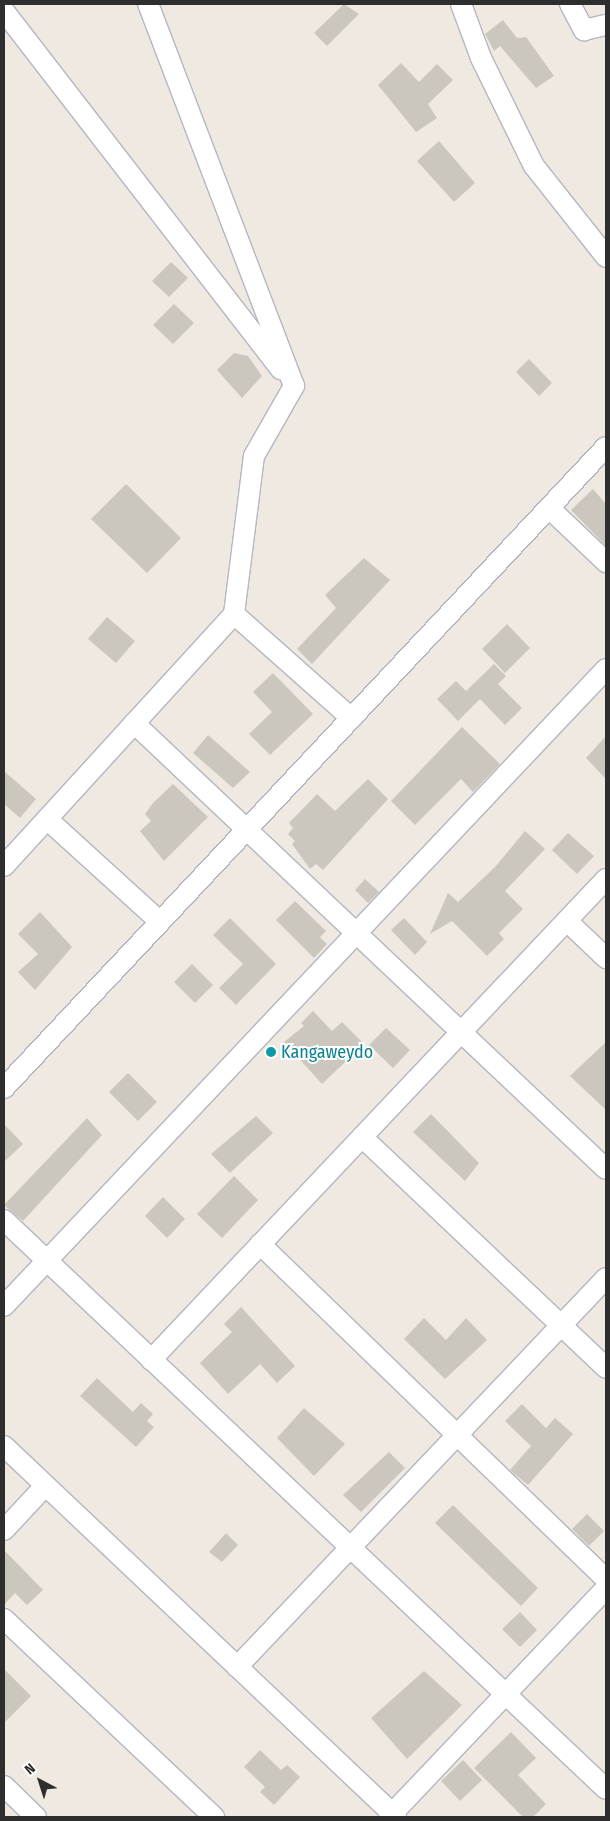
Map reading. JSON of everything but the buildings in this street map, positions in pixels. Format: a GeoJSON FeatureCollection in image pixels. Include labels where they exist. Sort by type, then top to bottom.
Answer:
{"type":"FeatureCollection","features":[{"type":"Feature","properties":{"kind":"street"},"geometry":{"type":"LineString","coordinates":[[148,4],[294,386]]}},
{"type":"Feature","properties":{"kind":"street"},"geometry":{"type":"LineString","coordinates":[[461,4],[481,58],[534,166],[603,246]]}},
{"type":"Feature","properties":{"kind":"street"},"geometry":{"type":"LineString","coordinates":[[570,4],[584,30],[606,25]]}},
{"type":"Feature","properties":{"kind":"street"},"geometry":{"type":"LineString","coordinates":[[4,11],[294,386]]}},
{"type":"Feature","properties":{"kind":"street"},"geometry":{"type":"LineString","coordinates":[[4,866],[234,614],[254,456],[294,386]]}},
{"type":"Feature","properties":{"kind":"street"},"geometry":{"type":"LineString","coordinates":[[4,1088],[606,446]]}},
{"type":"Feature","properties":{"kind":"street"},"geometry":{"type":"LineString","coordinates":[[549,508],[606,562]]}},
{"type":"Feature","properties":{"kind":"street"},"geometry":{"type":"LineString","coordinates":[[234,614],[351,718]]}},
{"type":"Feature","properties":{"kind":"street"},"geometry":{"type":"LineString","coordinates":[[4,1306],[606,669]]}},
{"type":"Feature","properties":{"kind":"street"},"geometry":{"type":"LineString","coordinates":[[134,724],[606,1169]]}},
{"type":"Feature","properties":{"kind":"street"},"geometry":{"type":"LineString","coordinates":[[47,819],[160,922]]}},
{"type":"Feature","properties":{"kind":"street"},"geometry":{"type":"LineString","coordinates":[[151,1360],[606,879]]}},
{"type":"Feature","properties":{"kind":"street"},"geometry":{"type":"LineString","coordinates":[[567,921],[606,958]]}},
{"type":"Feature","properties":{"kind":"street"},"geometry":{"type":"LineString","coordinates":[[362,1137],[606,1368]]}},
{"type":"Feature","properties":{"kind":"street"},"geometry":{"type":"LineString","coordinates":[[4,1220],[606,1789]]}},
{"type":"Feature","properties":{"kind":"street"},"geometry":{"type":"LineString","coordinates":[[260,1244],[606,1579]]}},
{"type":"Feature","properties":{"kind":"street"},"geometry":{"type":"LineString","coordinates":[[237,1667],[606,1278]]}},
{"type":"Feature","properties":{"kind":"street"},"geometry":{"type":"LineString","coordinates":[[4,1446],[392,1816],[606,1588]]}},
{"type":"Feature","properties":{"kind":"street"},"geometry":{"type":"LineString","coordinates":[[4,1530],[45,1486]]}},
{"type":"Feature","properties":{"kind":"street"},"geometry":{"type":"LineString","coordinates":[[4,1619],[214,1817]]}},
{"type":"Feature","properties":{"kind":"street"},"geometry":{"type":"LineString","coordinates":[[4,1786],[36,1817]]}},
{"type":"Feature","properties":{"kind":"place","name":"Kangaweydo"},"geometry":{"type":"Point","coordinates":[271,1052]}}]}
